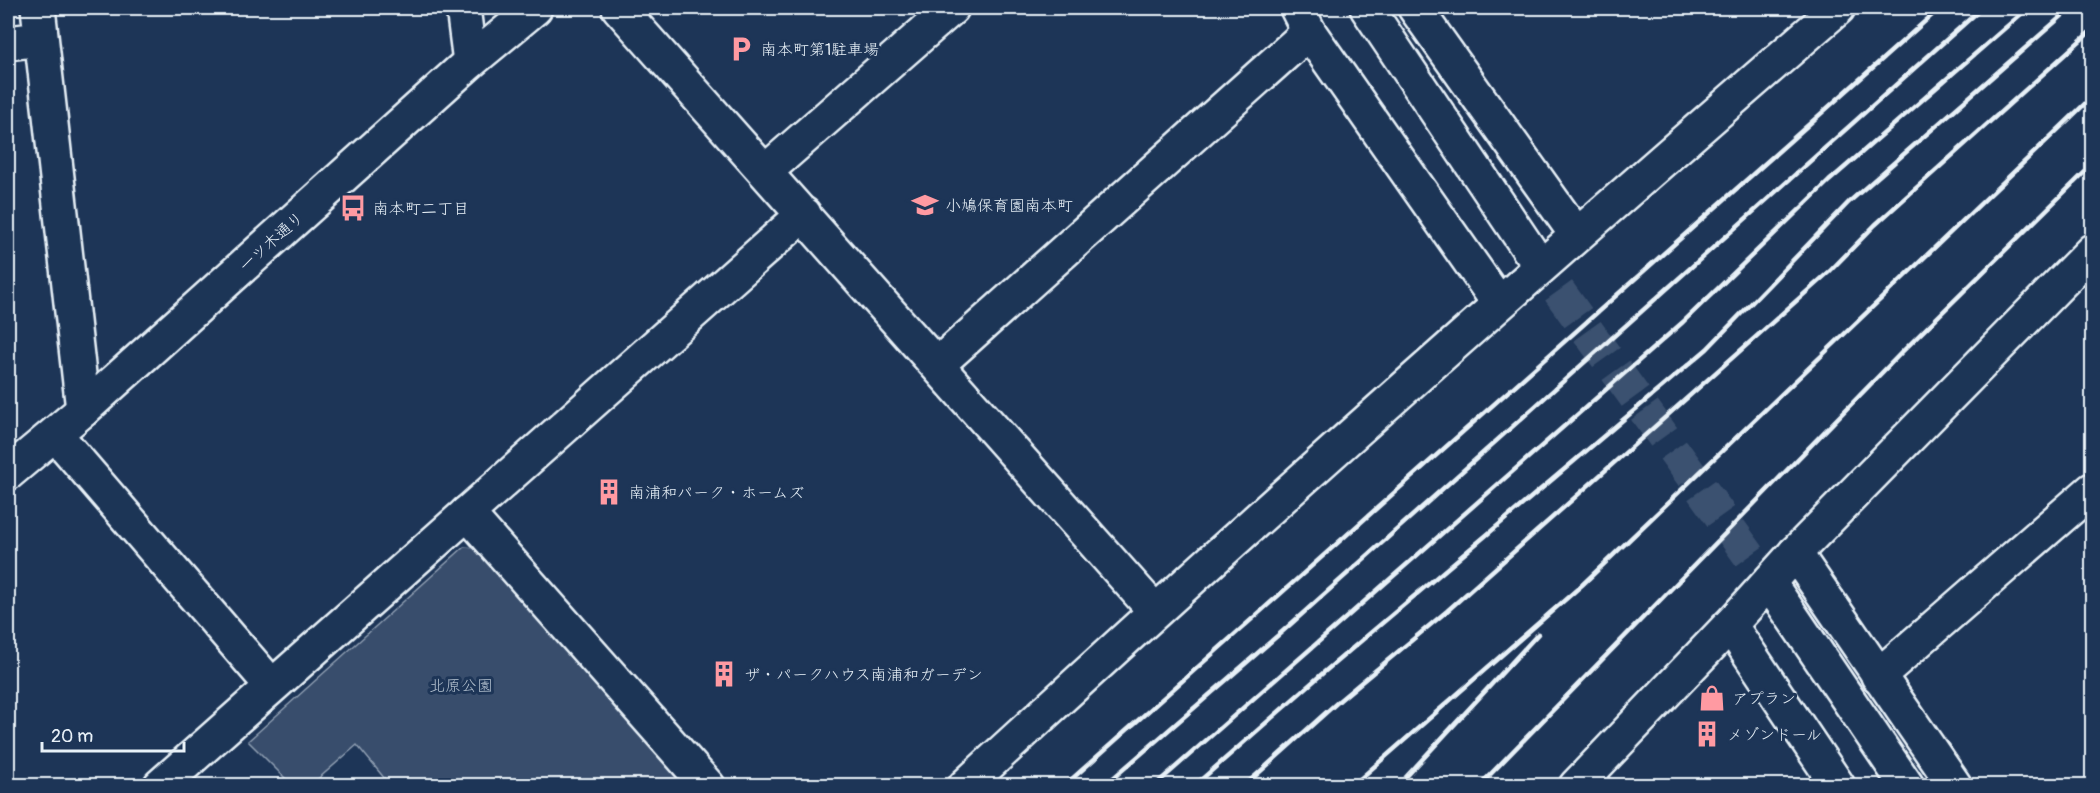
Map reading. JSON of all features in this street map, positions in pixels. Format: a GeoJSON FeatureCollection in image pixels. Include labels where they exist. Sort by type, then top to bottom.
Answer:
{"type":"FeatureCollection","features":[{"type":"Feature","properties":{"kind":"street"},"geometry":{"type":"LineString","coordinates":[[38,8],[83,410]]}},
{"type":"Feature","properties":{"kind":"street"},"geometry":{"type":"LineString","coordinates":[[463,8],[470,62]]}},
{"type":"Feature","properties":{"kind":"street","name":"一ツ木通り"},"geometry":{"type":"LineString","coordinates":[[8,473],[83,410],[470,62],[535,8]]}},
{"type":"Feature","properties":{"kind":"street"},"geometry":{"type":"LineString","coordinates":[[619,8],[1155,611]]}},
{"type":"Feature","properties":{"kind":"street"},"geometry":{"type":"LineString","coordinates":[[766,171],[952,8]]}},
{"type":"Feature","properties":{"kind":"street"},"geometry":{"type":"LineString","coordinates":[[1367,8],[1530,251]]}},
{"type":"Feature","properties":{"kind":"street"},"geometry":{"type":"LineString","coordinates":[[1415,8],[1570,239]]}},
{"type":"Feature","properties":{"kind":"street"},"geometry":{"type":"LineString","coordinates":[[965,786],[1155,611],[1507,295],[1838,8]]}},
{"type":"Feature","properties":{"kind":"street"},"geometry":{"type":"LineString","coordinates":[[937,365],[1303,20],[1507,295]]}},
{"type":"Feature","properties":{"kind":"street"},"geometry":{"type":"LineString","coordinates":[[8,43],[41,39]]}},
{"type":"Feature","properties":{"kind":"street"},"geometry":{"type":"LineString","coordinates":[[166,783],[271,685],[804,214]]}},
{"type":"Feature","properties":{"kind":"street"},"geometry":{"type":"LineString","coordinates":[[1576,786],[2092,251]]}},
{"type":"Feature","properties":{"kind":"street"},"geometry":{"type":"LineString","coordinates":[[55,434],[271,685]]}},
{"type":"Feature","properties":{"kind":"street"},"geometry":{"type":"LineString","coordinates":[[1878,676],[2092,490]]}},
{"type":"Feature","properties":{"kind":"street"},"geometry":{"type":"LineString","coordinates":[[467,513],[708,786]]}},
{"type":"Feature","properties":{"kind":"street"},"geometry":{"type":"LineString","coordinates":[[1782,573],[1878,676],[1955,786]]}},
{"type":"Feature","properties":{"kind":"street"},"geometry":{"type":"LineString","coordinates":[[1782,573],[1907,786]]}},
{"type":"Feature","properties":{"kind":"street"},"geometry":{"type":"LineString","coordinates":[[1730,625],[1838,786]]}},
{"type":"Feature","properties":{"kind":"green space","name":"北原公園"},"geometry":{"type":"Polygon","coordinates":[[[464,547],[476,548],[684,785],[390,785],[357,745],[311,785],[292,785],[248,741],[464,547]]]}},
{"type":"Feature","properties":{"kind":"tunnel"},"geometry":{"type":"LineString","coordinates":[[1530,251],[1776,593]]}},
{"type":"Feature","properties":{"kind":"railway"},"geometry":{"type":"LineString","coordinates":[[1064,786],[1940,8]]}},
{"type":"Feature","properties":{"kind":"railway"},"geometry":{"type":"LineString","coordinates":[[1104,786],[1283,631],[1982,8]]}},
{"type":"Feature","properties":{"kind":"railway"},"geometry":{"type":"LineString","coordinates":[[1154,786],[1683,322],[1829,181],[2028,8]]}},
{"type":"Feature","properties":{"kind":"railway"},"geometry":{"type":"LineString","coordinates":[[1194,786],[1323,673],[1707,349],[1849,202],[2071,8]]}},
{"type":"Feature","properties":{"kind":"railway"},"geometry":{"type":"LineString","coordinates":[[1244,786],[1340,700],[1447,611],[1830,271],[1875,225],[2092,30]]}},
{"type":"Feature","properties":{"kind":"railway"},"geometry":{"type":"LineString","coordinates":[[1352,786],[1582,585],[2092,97]]}},
{"type":"Feature","properties":{"kind":"railway"},"geometry":{"type":"LineString","coordinates":[[1479,786],[1902,352],[2092,165]]}},
{"type":"Feature","properties":{"kind":"railway"},"geometry":{"type":"LineString","coordinates":[[1406,777],[1538,634]]}},
{"type":"Feature","properties":{"kind":"place","name":"南本町第1駐車場"},"geometry":{"type":"Point","coordinates":[741,49]}},
{"type":"Feature","properties":{"kind":"place","name":"小鳩保育園南本町"},"geometry":{"type":"Point","coordinates":[925,205]}},
{"type":"Feature","properties":{"kind":"place","name":"南本町二丁目"},"geometry":{"type":"Point","coordinates":[353,208]}},
{"type":"Feature","properties":{"kind":"place","name":"南浦和パーク・ホームズ"},"geometry":{"type":"Point","coordinates":[609,492]}},
{"type":"Feature","properties":{"kind":"place","name":"ザ・パークハウス南浦和ガーデン"},"geometry":{"type":"Point","coordinates":[724,674]}},
{"type":"Feature","properties":{"kind":"place","name":"アプラン"},"geometry":{"type":"Point","coordinates":[1712,698]}},
{"type":"Feature","properties":{"kind":"place","name":"メゾンドール"},"geometry":{"type":"Point","coordinates":[1707,734]}}]}
